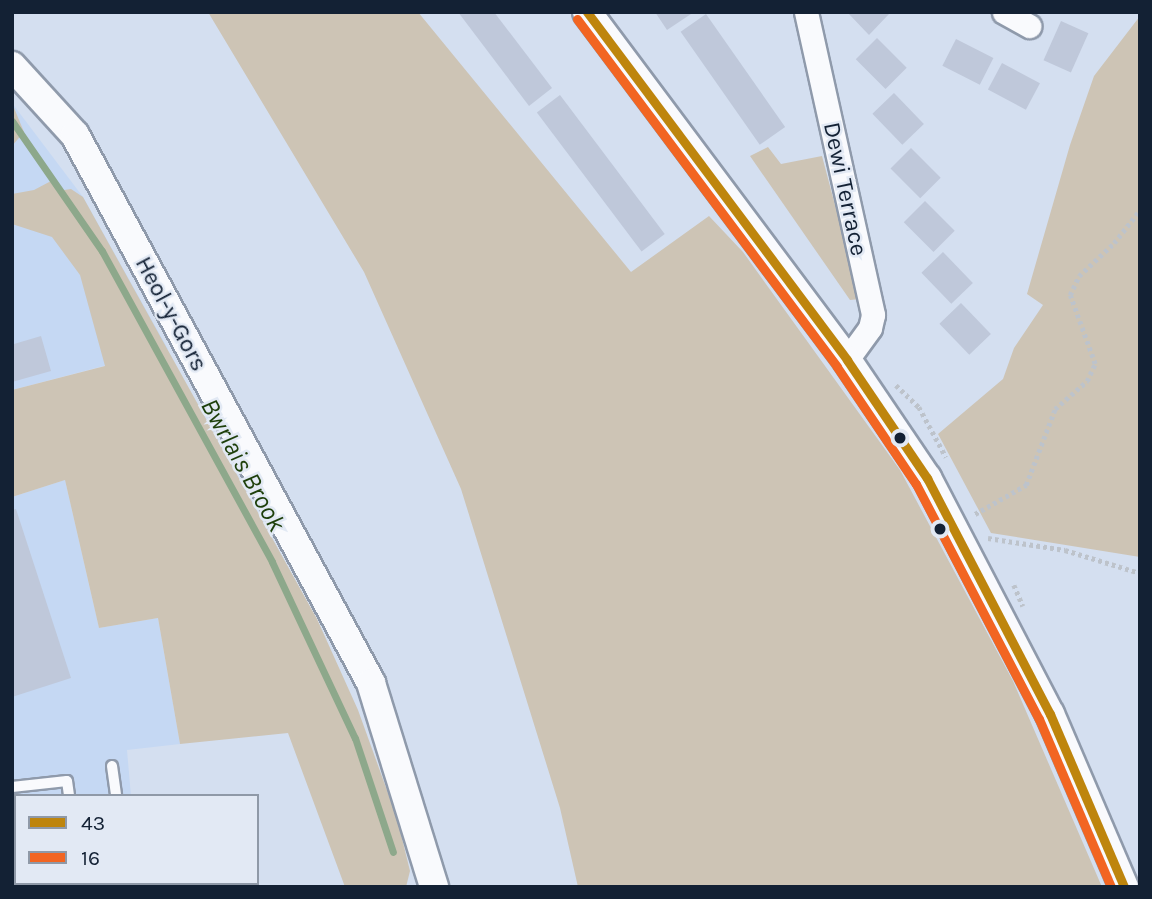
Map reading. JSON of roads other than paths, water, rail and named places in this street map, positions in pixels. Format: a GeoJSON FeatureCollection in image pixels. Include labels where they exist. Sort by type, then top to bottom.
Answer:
{"type":"FeatureCollection","features":[{"type":"Feature","properties":{"kind":"street"},"geometry":{"type":"LineString","coordinates":[[587,12],[847,359],[927,478],[1050,714],[1124,887]]}},
{"type":"Feature","properties":{"kind":"street","name":"Dewi Terrace"},"geometry":{"type":"LineString","coordinates":[[806,12],[873,315],[870,328],[847,359]]}},
{"type":"Feature","properties":{"kind":"street"},"geometry":{"type":"LineString","coordinates":[[1004,12],[1029,26]]}},
{"type":"Feature","properties":{"kind":"street","name":"Heol-y-Gors"},"geometry":{"type":"LineString","coordinates":[[12,66],[75,135],[371,683],[434,887]]}},
{"type":"Feature","properties":{"kind":"lane"},"geometry":{"type":"LineString","coordinates":[[112,766],[116,794]]}},
{"type":"Feature","properties":{"kind":"lane"},"geometry":{"type":"LineString","coordinates":[[12,787],[67,781],[69,794]]}},
{"type":"Feature","properties":{"kind":"lane"},"geometry":{"type":"LineString","coordinates":[[91,887],[114,885]]}},
{"type":"Feature","properties":{"kind":"waterway","name":"Bwrlais Brook"},"geometry":{"type":"LineString","coordinates":[[12,121],[102,251],[272,562],[355,738],[393,852]]}}]}
